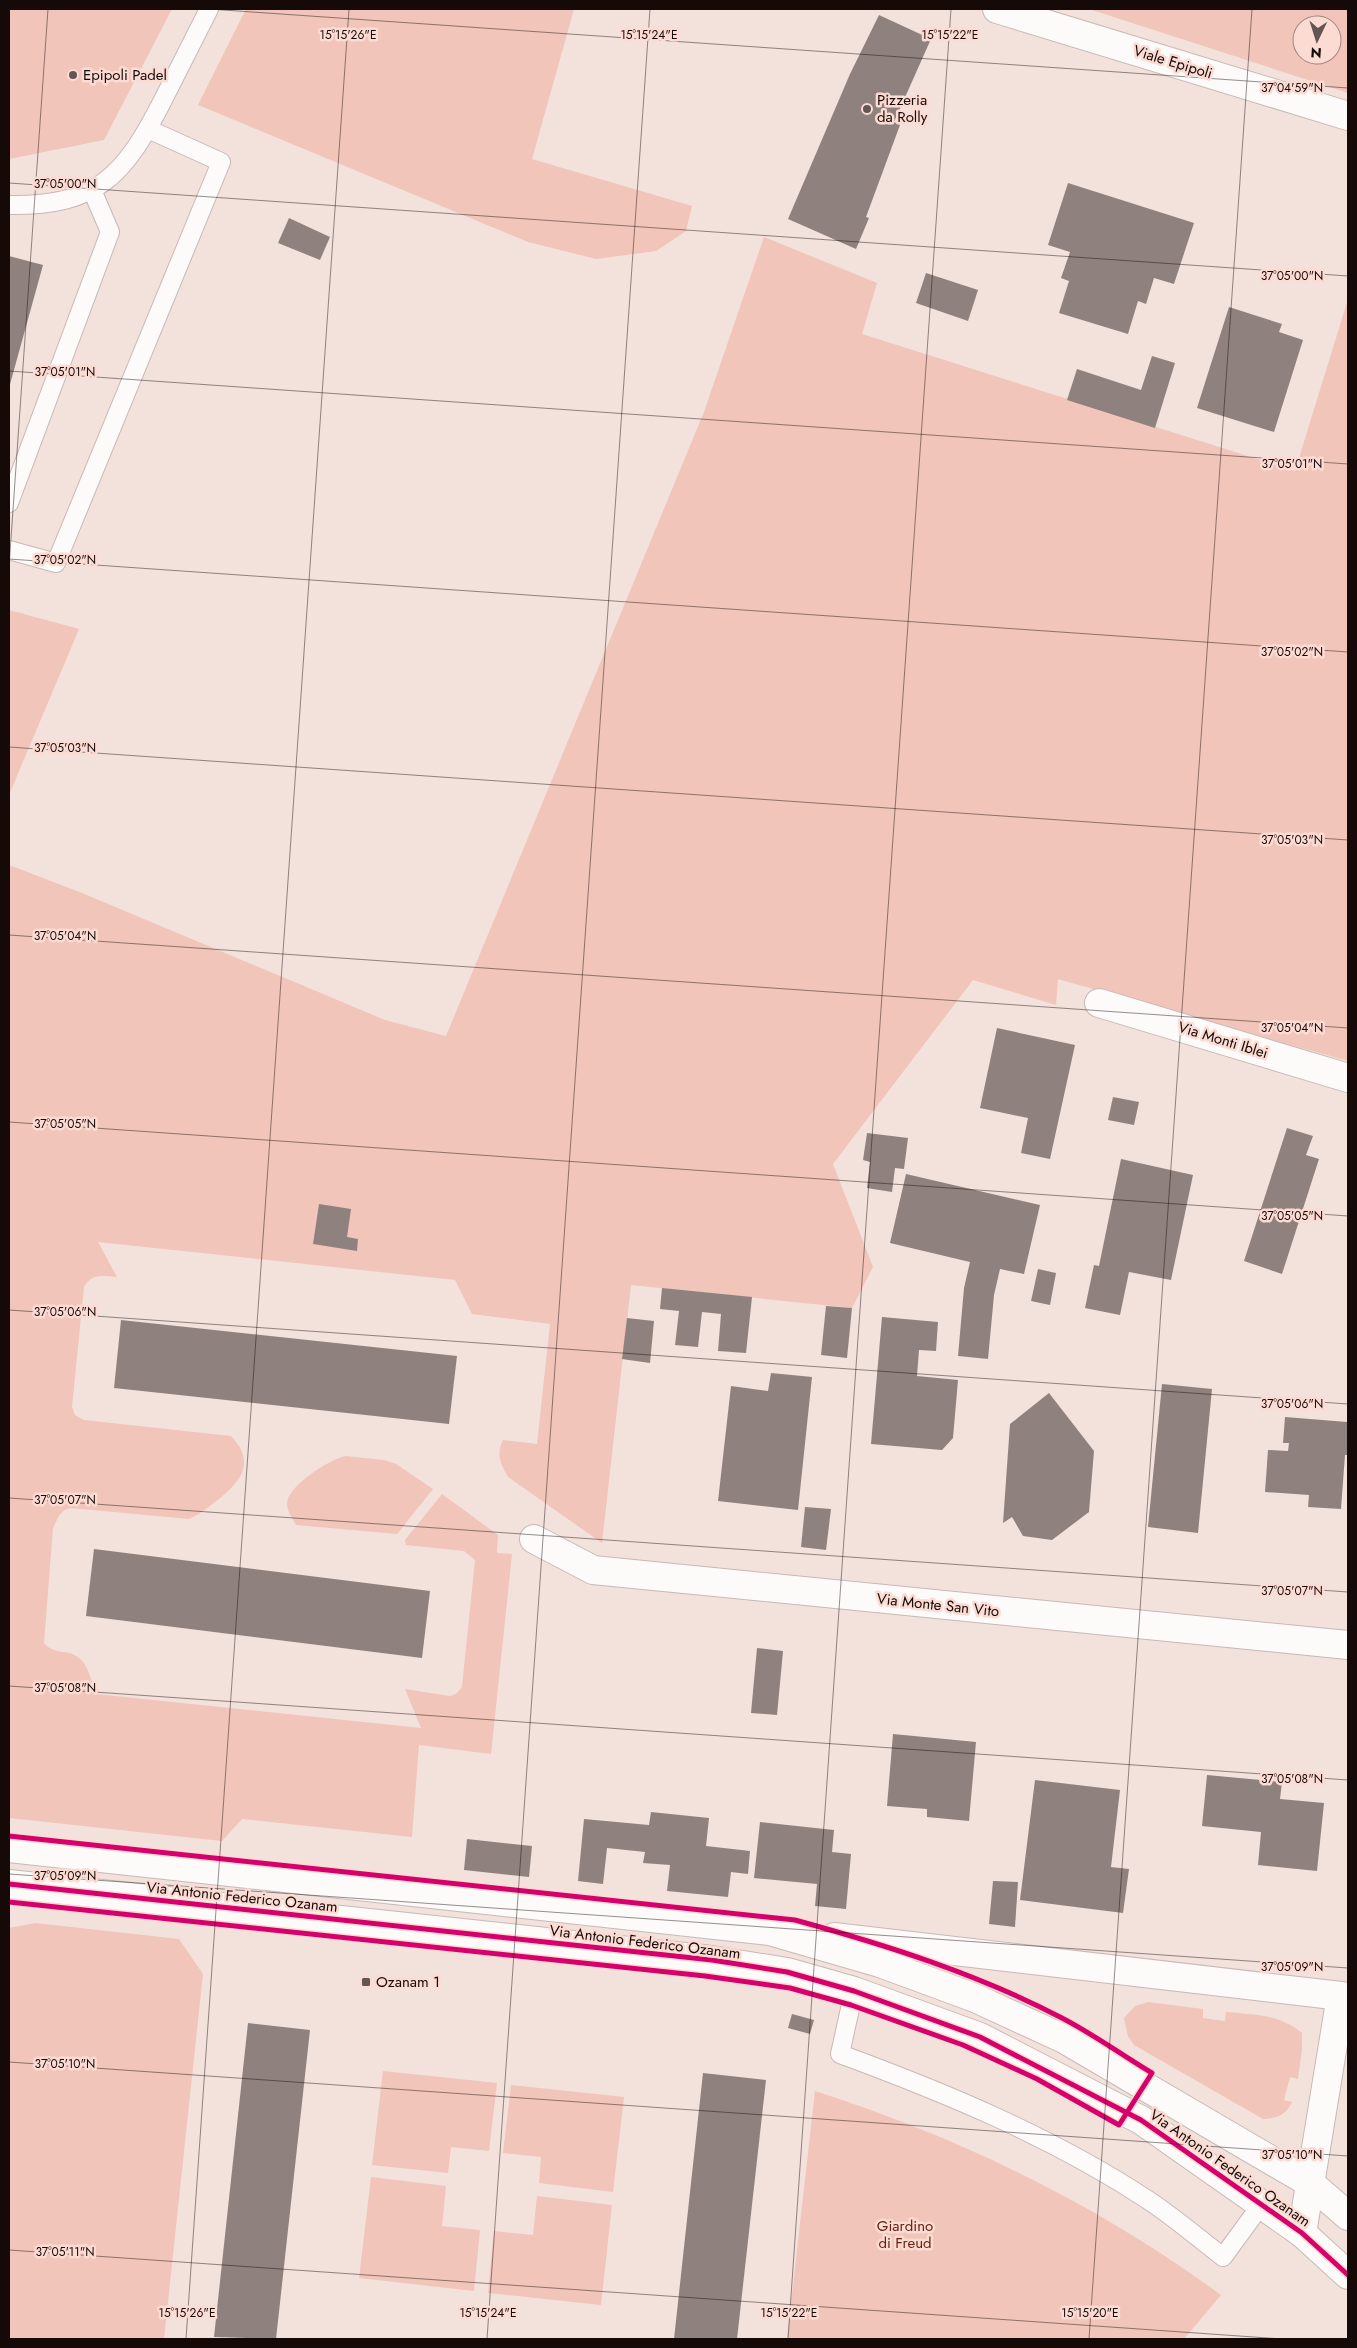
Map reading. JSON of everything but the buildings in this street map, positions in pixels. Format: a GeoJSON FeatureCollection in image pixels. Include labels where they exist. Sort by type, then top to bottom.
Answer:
{"type":"FeatureCollection","features":[{"type":"Feature","properties":{"kind":"street","name":"Viale Epipoli"},"geometry":{"type":"LineString","coordinates":[[997,9],[1348,116]]}},
{"type":"Feature","properties":{"kind":"street","name":"Via Monti Iblei"},"geometry":{"type":"LineString","coordinates":[[1099,1003],[1348,1078]]}},
{"type":"Feature","properties":{"kind":"street","name":"Via Monte San Vito"},"geometry":{"type":"LineString","coordinates":[[534,1539],[593,1570],[1348,1645]]}},
{"type":"Feature","properties":{"kind":"street","name":"Via Antonio Federico Ozanam"},"geometry":{"type":"LineString","coordinates":[[9,1848],[770,1931],[889,1966],[975,1998],[1046,2031],[1128,2076],[1310,2183],[1348,2216]]}},
{"type":"Feature","properties":{"kind":"street","name":"Via Antonio Federico Ozanam"},"geometry":{"type":"LineString","coordinates":[[9,1884],[712,1960],[788,1972],[854,1991],[980,2037],[1141,2120],[1302,2233],[1348,2275]]}},
{"type":"Feature","properties":{"kind":"street"},"geometry":{"type":"LineString","coordinates":[[770,1931],[864,1939],[1345,1997],[1302,2233]]}},
{"type":"Feature","properties":{"kind":"lane"},"geometry":{"type":"LineString","coordinates":[[9,205],[38,206],[69,199],[92,190],[115,174],[132,155],[148,129],[209,9]]}},
{"type":"Feature","properties":{"kind":"lane"},"geometry":{"type":"LineString","coordinates":[[9,550],[56,563],[221,162],[148,129]]}},
{"type":"Feature","properties":{"kind":"lane"},"geometry":{"type":"LineString","coordinates":[[9,503],[110,232],[92,190]]}},
{"type":"Feature","properties":{"kind":"lane"},"geometry":{"type":"LineString","coordinates":[[854,1991],[840,2054],[925,2086],[1051,2143],[1148,2200],[1224,2257],[1261,2204]]}},
{"type":"Feature","properties":{"kind":"green space","name":"Epipoli Padel"},"geometry":{"type":"Polygon","coordinates":[[[9,9],[172,9],[104,140],[9,159],[9,9]]]}},
{"type":"Feature","properties":{"kind":"green space"},"geometry":{"type":"Polygon","coordinates":[[[246,9],[574,9],[532,159],[692,206],[686,231],[656,251],[596,259],[528,242],[198,105],[246,9]]]}},
{"type":"Feature","properties":{"kind":"green space"},"geometry":{"type":"Polygon","coordinates":[[[1089,9],[1348,9],[1348,93],[1089,9]]]}},
{"type":"Feature","properties":{"kind":"green space"},"geometry":{"type":"Polygon","coordinates":[[[764,237],[877,283],[862,334],[1295,471],[1348,299],[1348,1061],[1058,979],[1056,1005],[973,980],[833,1164],[873,1267],[852,1308],[631,1285],[602,1543],[508,1477],[500,1459],[499,1454],[503,1440],[537,1444],[550,1324],[472,1314],[455,1280],[98,1242],[117,1277],[94,1277],[84,1287],[72,1407],[75,1415],[84,1420],[231,1436],[239,1446],[244,1464],[238,1480],[224,1495],[189,1519],[71,1508],[62,1513],[53,1528],[44,1643],[56,1651],[72,1654],[80,1659],[89,1673],[96,1694],[421,1728],[405,1689],[450,1696],[456,1694],[462,1687],[475,1560],[464,1551],[406,1545],[405,1540],[442,1494],[498,1535],[497,1553],[512,1554],[491,1754],[419,1745],[412,1837],[242,1819],[222,1841],[9,1818],[9,865],[82,893],[385,1020],[446,1036],[704,412],[764,237]]]}},
{"type":"Feature","properties":{"kind":"green space"},"geometry":{"type":"Polygon","coordinates":[[[9,610],[79,629],[9,795],[9,610]]]}},
{"type":"Feature","properties":{"kind":"green space"},"geometry":{"type":"Polygon","coordinates":[[[346,1456],[384,1460],[396,1464],[433,1489],[397,1534],[296,1525],[287,1507],[289,1497],[294,1489],[310,1474],[330,1462],[346,1456]]]}},
{"type":"Feature","properties":{"kind":"green space"},"geometry":{"type":"Polygon","coordinates":[[[35,1923],[179,1939],[203,1974],[164,2339],[9,2339],[9,1928],[35,1923]]]}},
{"type":"Feature","properties":{"kind":"green space"},"geometry":{"type":"Polygon","coordinates":[[[1148,2002],[1203,2009],[1203,2018],[1225,2021],[1226,2012],[1266,2016],[1284,2022],[1302,2033],[1298,2079],[1290,2077],[1284,2100],[1292,2102],[1287,2110],[1272,2118],[1263,2119],[1134,2045],[1128,2036],[1124,2018],[1135,2006],[1148,2002]]]}},
{"type":"Feature","properties":{"kind":"green space"},"geometry":{"type":"Polygon","coordinates":[[[383,2071],[497,2083],[489,2151],[451,2147],[448,2173],[372,2165],[383,2071]]]}},
{"type":"Feature","properties":{"kind":"green space"},"geometry":{"type":"Polygon","coordinates":[[[511,2085],[624,2097],[613,2192],[539,2183],[541,2157],[503,2153],[511,2085]]]}},
{"type":"Feature","properties":{"kind":"green space","name":"Giardino di Freud"},"geometry":{"type":"Polygon","coordinates":[[[815,2091],[869,2109],[922,2130],[1026,2176],[1126,2232],[1174,2262],[1221,2295],[1184,2339],[787,2339],[815,2091]]]}},
{"type":"Feature","properties":{"kind":"green space"},"geometry":{"type":"Polygon","coordinates":[[[371,2177],[446,2186],[442,2226],[480,2230],[474,2291],[359,2278],[371,2177]]]}},
{"type":"Feature","properties":{"kind":"green space"},"geometry":{"type":"Polygon","coordinates":[[[537,2196],[612,2205],[601,2305],[488,2293],[494,2231],[533,2235],[537,2196]]]}},
{"type":"Feature","properties":{"kind":"cycle path"},"geometry":{"type":"LineString","coordinates":[[9,1836],[795,1920],[897,1950],[998,1988],[1074,2024],[1152,2073],[1119,2125],[1037,2079],[963,2045],[851,2005],[790,1988],[705,1976],[9,1902]]}},
{"type":"Feature","properties":{"kind":"cycle path"},"geometry":{"type":"LineString","coordinates":[[9,1884],[712,1960],[787,1972],[854,1991],[980,2037],[1141,2120],[1302,2233],[1348,2275]]}},
{"type":"Feature","properties":{"kind":"place","name":"Epipoli Padel"},"geometry":{"type":"Point","coordinates":[73,75]}},
{"type":"Feature","properties":{"kind":"place","name":"Pizzeria da Rolly"},"geometry":{"type":"Point","coordinates":[867,109]}},
{"type":"Feature","properties":{"kind":"place","name":"Ozanam 1"},"geometry":{"type":"Point","coordinates":[366,1982]}}]}
